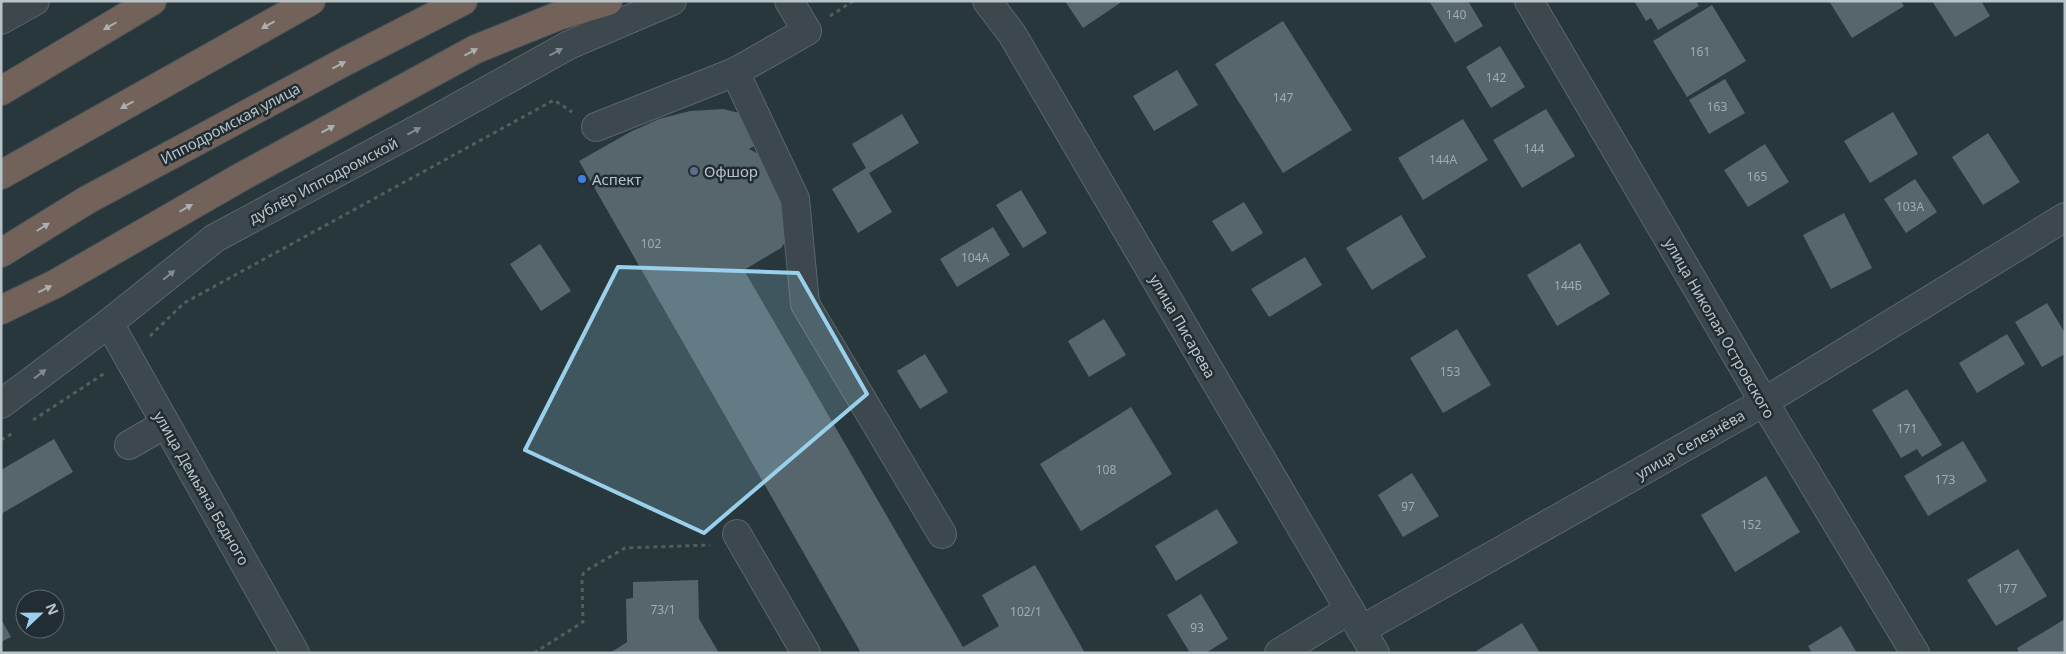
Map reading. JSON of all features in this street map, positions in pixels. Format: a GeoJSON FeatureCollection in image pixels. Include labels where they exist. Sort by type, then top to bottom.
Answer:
{"type":"FeatureCollection","features":[{"type":"Feature","properties":{"kind":"highway"},"geometry":{"type":"LineString","coordinates":[[1,91],[152,1]]}},
{"type":"Feature","properties":{"kind":"highway"},"geometry":{"type":"LineString","coordinates":[[1,175],[311,1]]}},
{"type":"Feature","properties":{"kind":"highway","name":"Ипподромская улица"},"geometry":{"type":"LineString","coordinates":[[1,253],[87,200],[344,62],[463,1]]}},
{"type":"Feature","properties":{"kind":"highway"},"geometry":{"type":"LineString","coordinates":[[1,310],[55,284],[241,177],[476,49],[558,16],[608,1]]}},
{"type":"Feature","properties":{"kind":"street"},"geometry":{"type":"LineString","coordinates":[[1,20],[35,1]]}},
{"type":"Feature","properties":{"kind":"street","name":"дублёр Ипподромской"},"geometry":{"type":"LineString","coordinates":[[1,404],[109,323],[215,238],[569,45],[672,1]]}},
{"type":"Feature","properties":{"kind":"street"},"geometry":{"type":"LineString","coordinates":[[596,127],[735,72],[807,31],[789,1]]}},
{"type":"Feature","properties":{"kind":"street","name":"улица Писарева"},"geometry":{"type":"LineString","coordinates":[[986,1],[1017,42],[1375,653]]}},
{"type":"Feature","properties":{"kind":"street","name":"улица Николая Островского"},"geometry":{"type":"LineString","coordinates":[[1529,1],[1764,402],[1915,653]]}},
{"type":"Feature","properties":{"kind":"street"},"geometry":{"type":"LineString","coordinates":[[735,72],[795,199],[805,304],[942,534]]}},
{"type":"Feature","properties":{"kind":"street","name":"улица Селезнёва"},"geometry":{"type":"LineString","coordinates":[[1279,653],[1355,620],[1764,402],[2065,217]]}},
{"type":"Feature","properties":{"kind":"street","name":"улица Демьяна Бедного"},"geometry":{"type":"LineString","coordinates":[[109,323],[295,653]]}},
{"type":"Feature","properties":{"kind":"street"},"geometry":{"type":"LineString","coordinates":[[129,445],[165,424]]}},
{"type":"Feature","properties":{"kind":"street"},"geometry":{"type":"LineString","coordinates":[[740,539],[806,653]]}},
{"type":"Feature","properties":{"kind":"path"},"geometry":{"type":"LineString","coordinates":[[25,425],[128,357],[184,303],[554,100],[596,127]]}},
{"type":"Feature","properties":{"kind":"path"},"geometry":{"type":"LineString","coordinates":[[1,440],[17,430]]}},
{"type":"Feature","properties":{"kind":"path"},"geometry":{"type":"LineString","coordinates":[[534,653],[583,622],[583,574],[620,550],[631,547],[740,539]]}},
{"type":"Feature","properties":{"kind":"highlighted area"},"geometry":{"type":"Polygon","coordinates":[[[618,267],[798,273],[867,394],[704,533],[525,450],[618,267]]]}},
{"type":"Feature","properties":{"kind":"building"},"geometry":{"type":"Polygon","coordinates":[[[1065,1],[1123,1],[1083,28],[1065,1]]]}},
{"type":"Feature","properties":{"kind":"building"},"geometry":{"type":"Polygon","coordinates":[[[1429,1],[1468,1],[1483,26],[1455,43],[1429,1]]]}},
{"type":"Feature","properties":{"kind":"building"},"geometry":{"type":"Polygon","coordinates":[[[1634,1],[1696,1],[1699,6],[1658,30],[1651,18],[1646,21],[1634,1]]]}},
{"type":"Feature","properties":{"kind":"building"},"geometry":{"type":"Polygon","coordinates":[[[1829,1],[1901,1],[1904,6],[1852,38],[1829,1]]]}},
{"type":"Feature","properties":{"kind":"building"},"geometry":{"type":"Polygon","coordinates":[[[1932,1],[1981,1],[1990,16],[1955,37],[1932,1]]]}},
{"type":"Feature","properties":{"kind":"building"},"geometry":{"type":"Polygon","coordinates":[[[1712,5],[1746,61],[1687,97],[1653,41],[1712,5]]]}},
{"type":"Feature","properties":{"kind":"building"},"geometry":{"type":"Polygon","coordinates":[[[1283,21],[1352,130],[1283,173],[1215,64],[1283,21]]]}},
{"type":"Feature","properties":{"kind":"building"},"geometry":{"type":"Polygon","coordinates":[[[1500,46],[1525,87],[1491,108],[1466,67],[1500,46]]]}},
{"type":"Feature","properties":{"kind":"building"},"geometry":{"type":"Polygon","coordinates":[[[1177,70],[1198,105],[1154,131],[1133,96],[1177,70]]]}},
{"type":"Feature","properties":{"kind":"building"},"geometry":{"type":"Polygon","coordinates":[[[1725,79],[1745,113],[1709,134],[1689,100],[1725,79]]]}},
{"type":"Feature","properties":{"kind":"building"},"geometry":{"type":"Polygon","coordinates":[[[723,109],[748,115],[763,141],[749,149],[768,159],[782,175],[790,235],[781,248],[744,270],[963,647],[999,626],[982,595],[1035,565],[1085,653],[861,653],[579,161],[630,132],[659,119],[690,111],[723,109]]]}},
{"type":"Feature","properties":{"kind":"building"},"geometry":{"type":"Polygon","coordinates":[[[1546,109],[1575,156],[1522,188],[1493,140],[1546,109]]]}},
{"type":"Feature","properties":{"kind":"building"},"geometry":{"type":"Polygon","coordinates":[[[1893,112],[1918,154],[1870,183],[1844,141],[1893,112]]]}},
{"type":"Feature","properties":{"kind":"building"},"geometry":{"type":"Polygon","coordinates":[[[902,114],[919,143],[869,173],[892,212],[858,233],[832,189],[866,168],[852,144],[902,114]]]}},
{"type":"Feature","properties":{"kind":"building"},"geometry":{"type":"Polygon","coordinates":[[[1463,119],[1488,160],[1423,200],[1398,158],[1463,119]]]}},
{"type":"Feature","properties":{"kind":"building"},"geometry":{"type":"Polygon","coordinates":[[[1988,133],[2020,182],[1983,205],[1952,157],[1988,133]]]}},
{"type":"Feature","properties":{"kind":"building"},"geometry":{"type":"Polygon","coordinates":[[[1765,144],[1789,182],[1748,207],[1724,170],[1765,144]]]}},
{"type":"Feature","properties":{"kind":"building"},"geometry":{"type":"Polygon","coordinates":[[[1915,179],[1937,212],[1906,233],[1884,199],[1915,179]]]}},
{"type":"Feature","properties":{"kind":"building"},"geometry":{"type":"Polygon","coordinates":[[[1021,190],[1047,233],[1023,248],[996,205],[1021,190]]]}},
{"type":"Feature","properties":{"kind":"building"},"geometry":{"type":"Polygon","coordinates":[[[1244,202],[1263,233],[1232,252],[1212,221],[1244,202]]]}},
{"type":"Feature","properties":{"kind":"building"},"geometry":{"type":"Polygon","coordinates":[[[1844,213],[1872,268],[1831,289],[1803,235],[1844,213]]]}},
{"type":"Feature","properties":{"kind":"building"},"geometry":{"type":"Polygon","coordinates":[[[1401,215],[1426,257],[1372,290],[1346,248],[1401,215]]]}},
{"type":"Feature","properties":{"kind":"building"},"geometry":{"type":"Polygon","coordinates":[[[993,227],[1010,255],[957,287],[940,259],[993,227]]]}},
{"type":"Feature","properties":{"kind":"building"},"geometry":{"type":"Polygon","coordinates":[[[1580,243],[1610,294],[1557,326],[1527,275],[1580,243]]]}},
{"type":"Feature","properties":{"kind":"building"},"geometry":{"type":"Polygon","coordinates":[[[540,244],[571,291],[541,311],[510,264],[540,244]]]}},
{"type":"Feature","properties":{"kind":"building"},"geometry":{"type":"Polygon","coordinates":[[[1305,257],[1322,285],[1269,317],[1251,289],[1305,257]]]}},
{"type":"Feature","properties":{"kind":"building"},"geometry":{"type":"Polygon","coordinates":[[[2047,303],[2065,333],[2065,354],[2042,367],[2015,322],[2047,303]]]}},
{"type":"Feature","properties":{"kind":"building"},"geometry":{"type":"Polygon","coordinates":[[[1104,319],[1126,355],[1089,377],[1068,341],[1104,319]]]}},
{"type":"Feature","properties":{"kind":"building"},"geometry":{"type":"Polygon","coordinates":[[[1457,329],[1491,385],[1443,413],[1410,358],[1457,329]]]}},
{"type":"Feature","properties":{"kind":"building"},"geometry":{"type":"Polygon","coordinates":[[[2007,334],[2025,364],[1977,393],[1959,363],[2007,334]]]}},
{"type":"Feature","properties":{"kind":"building"},"geometry":{"type":"Polygon","coordinates":[[[925,354],[948,392],[920,409],[897,371],[925,354]]]}},
{"type":"Feature","properties":{"kind":"building"},"geometry":{"type":"Polygon","coordinates":[[[1907,389],[1942,445],[1922,457],[1917,449],[1901,458],[1872,410],[1907,389]]]}},
{"type":"Feature","properties":{"kind":"building"},"geometry":{"type":"Polygon","coordinates":[[[1131,407],[1172,474],[1081,531],[1040,464],[1131,407]]]}},
{"type":"Feature","properties":{"kind":"building"},"geometry":{"type":"Polygon","coordinates":[[[54,439],[73,472],[1,514],[1,470],[54,439]]]}},
{"type":"Feature","properties":{"kind":"building"},"geometry":{"type":"Polygon","coordinates":[[[1963,441],[1987,481],[1928,516],[1904,476],[1963,441]]]}},
{"type":"Feature","properties":{"kind":"building"},"geometry":{"type":"Polygon","coordinates":[[[1412,473],[1439,516],[1403,537],[1378,495],[1412,473]]]}},
{"type":"Feature","properties":{"kind":"building"},"geometry":{"type":"Polygon","coordinates":[[[1766,476],[1800,532],[1735,572],[1701,515],[1766,476]]]}},
{"type":"Feature","properties":{"kind":"building"},"geometry":{"type":"Polygon","coordinates":[[[1217,509],[1238,543],[1176,581],[1155,546],[1217,509]]]}},
{"type":"Feature","properties":{"kind":"building"},"geometry":{"type":"Polygon","coordinates":[[[2018,549],[2047,596],[1996,626],[1967,580],[2018,549]]]}},
{"type":"Feature","properties":{"kind":"building"},"geometry":{"type":"Polygon","coordinates":[[[698,580],[699,619],[719,653],[610,653],[627,642],[626,599],[633,598],[633,582],[698,580]]]}},
{"type":"Feature","properties":{"kind":"building"},"geometry":{"type":"Polygon","coordinates":[[[1201,594],[1228,639],[1206,653],[1190,653],[1167,615],[1201,594]]]}},
{"type":"Feature","properties":{"kind":"building"},"geometry":{"type":"Polygon","coordinates":[[[1,619],[11,637],[1,642],[1,619]]]}},
{"type":"Feature","properties":{"kind":"building"},"geometry":{"type":"Polygon","coordinates":[[[2065,619],[2065,653],[2019,653],[2017,648],[2065,619]]]}},
{"type":"Feature","properties":{"kind":"building"},"geometry":{"type":"Polygon","coordinates":[[[1522,623],[1540,653],[1473,653],[1522,623]]]}},
{"type":"Feature","properties":{"kind":"building"},"geometry":{"type":"Polygon","coordinates":[[[1841,626],[1857,653],[1812,653],[1808,646],[1841,626]]]}},
{"type":"Feature","properties":{"kind":"place","name":"Офшор"},"geometry":{"type":"Point","coordinates":[694,171]}},
{"type":"Feature","properties":{"kind":"place","name":"Аспект"},"geometry":{"type":"Point","coordinates":[582,179]}}]}
